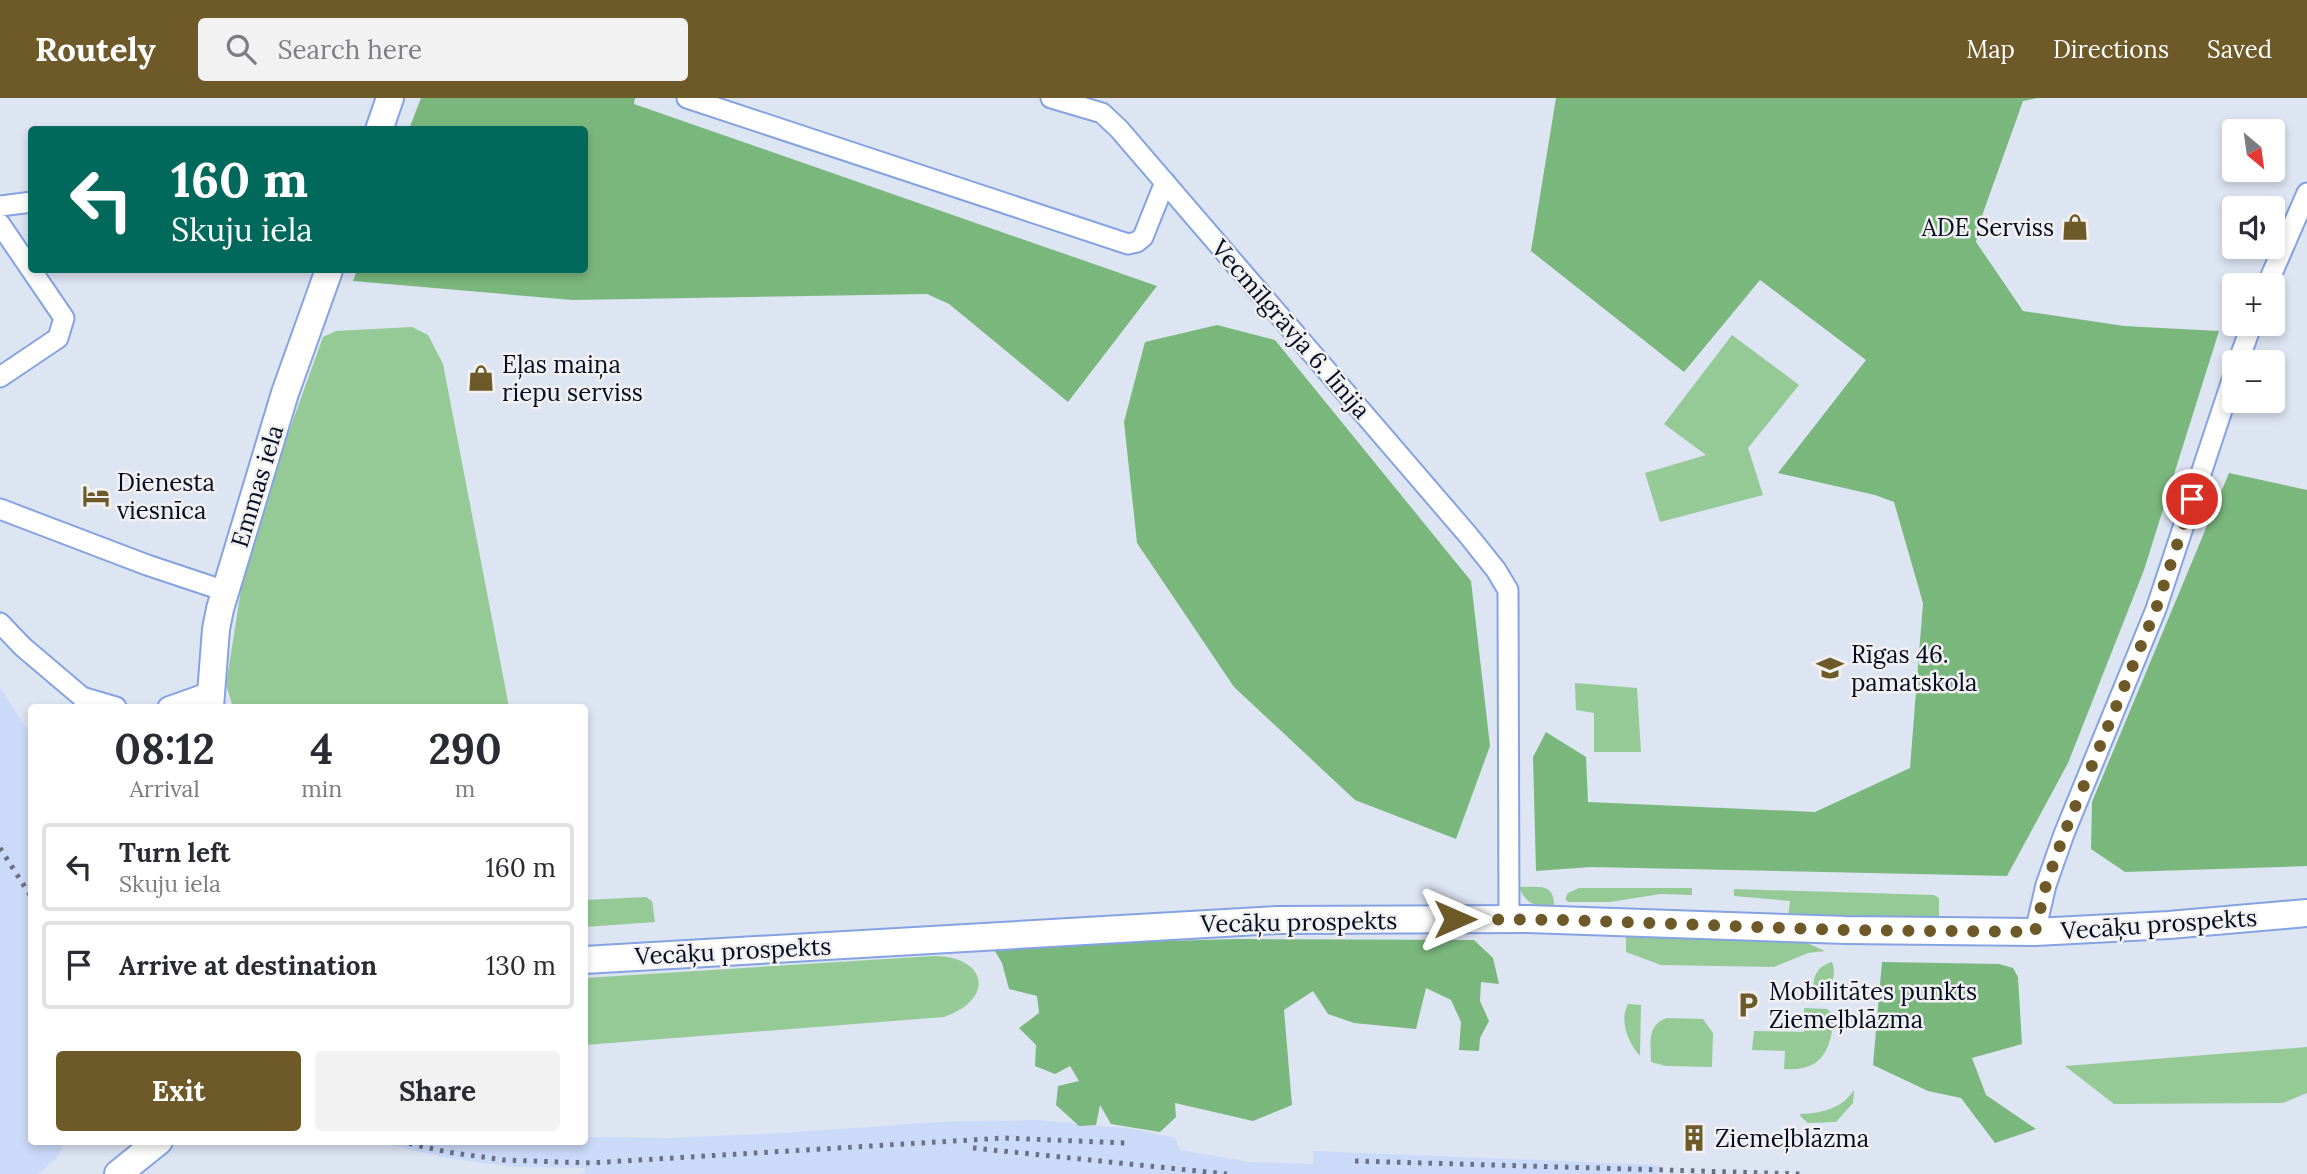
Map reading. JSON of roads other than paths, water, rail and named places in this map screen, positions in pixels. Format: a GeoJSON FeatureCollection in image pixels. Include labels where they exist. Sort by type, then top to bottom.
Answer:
{"type":"FeatureCollection","features":[{"type":"Feature","properties":{"kind":"main road"},"geometry":{"type":"LineString","coordinates":[[380,126],[390,98]]}},
{"type":"Feature","properties":{"kind":"main road","name":"Emmas iela"},"geometry":{"type":"LineString","coordinates":[[210,699],[216,629],[225,591],[285,393],[328,273]]}},
{"type":"Feature","properties":{"kind":"main road","name":"Vecāķu prospekts"},"geometry":{"type":"LineString","coordinates":[[588,960],[1234,921],[1508,919],[1846,930],[2035,932],[2169,925],[2307,913]]}},
{"type":"Feature","properties":{"kind":"main road"},"geometry":{"type":"LineString","coordinates":[[98,1174],[149,1148]]}},
{"type":"Feature","properties":{"kind":"main road"},"geometry":{"type":"LineString","coordinates":[[118,1174],[149,1148]]}},
{"type":"Feature","properties":{"kind":"street"},"geometry":{"type":"LineString","coordinates":[[687,98],[1128,243],[1137,242],[1143,237],[1165,182]]}},
{"type":"Feature","properties":{"kind":"street","name":"Vecmīlgrāvja 6. līnija"},"geometry":{"type":"LineString","coordinates":[[1051,98],[1104,106],[1165,182],[1468,535],[1496,569],[1508,590],[1508,919]]}},
{"type":"Feature","properties":{"kind":"street"},"geometry":{"type":"LineString","coordinates":[[2272,273],[2307,193]]}},
{"type":"Feature","properties":{"kind":"street"},"geometry":{"type":"LineString","coordinates":[[0,206],[28,202]]}},
{"type":"Feature","properties":{"kind":"street"},"geometry":{"type":"LineString","coordinates":[[0,224],[28,265]]}},
{"type":"Feature","properties":{"kind":"street"},"geometry":{"type":"LineString","coordinates":[[0,377],[58,338],[64,318],[33,273]]}},
{"type":"Feature","properties":{"kind":"street"},"geometry":{"type":"LineString","coordinates":[[2035,932],[2046,885],[2064,834],[2156,609],[2222,410]]}},
{"type":"Feature","properties":{"kind":"street"},"geometry":{"type":"LineString","coordinates":[[0,509],[147,565],[225,591]]}},
{"type":"Feature","properties":{"kind":"street"},"geometry":{"type":"LineString","coordinates":[[0,623],[84,702]]}},
{"type":"Feature","properties":{"kind":"street"},"geometry":{"type":"LineString","coordinates":[[184,704],[210,699]]}},
{"type":"Feature","properties":{"kind":"railway"},"geometry":{"type":"LineString","coordinates":[[0,848],[28,892]]}},
{"type":"Feature","properties":{"kind":"railway"},"geometry":{"type":"LineString","coordinates":[[416,1145],[504,1160],[590,1163],[1003,1138],[1126,1143]]}},
{"type":"Feature","properties":{"kind":"railway"},"geometry":{"type":"LineString","coordinates":[[973,1148],[1227,1174]]}},
{"type":"Feature","properties":{"kind":"railway"},"geometry":{"type":"LineString","coordinates":[[1355,1161],[1802,1174]]}},
{"type":"Feature","properties":{"kind":"place","name":"ADE Serviss"},"geometry":{"type":"Point","coordinates":[2075,227]}},
{"type":"Feature","properties":{"kind":"place","name":"Eļas maiņa riepu serviss"},"geometry":{"type":"Point","coordinates":[481,378]}},
{"type":"Feature","properties":{"kind":"place","name":"Dienesta viesnīca"},"geometry":{"type":"Point","coordinates":[96,496]}},
{"type":"Feature","properties":{"kind":"place","name":"Rīgas 46. pamatskola"},"geometry":{"type":"Point","coordinates":[1830,668]}},
{"type":"Feature","properties":{"kind":"place","name":"Mobilitātes punkts Ziemeļblāzma"},"geometry":{"type":"Point","coordinates":[1748,1005]}},
{"type":"Feature","properties":{"kind":"place","name":"Ziemeļblāzma"},"geometry":{"type":"Point","coordinates":[1694,1138]}}]}
